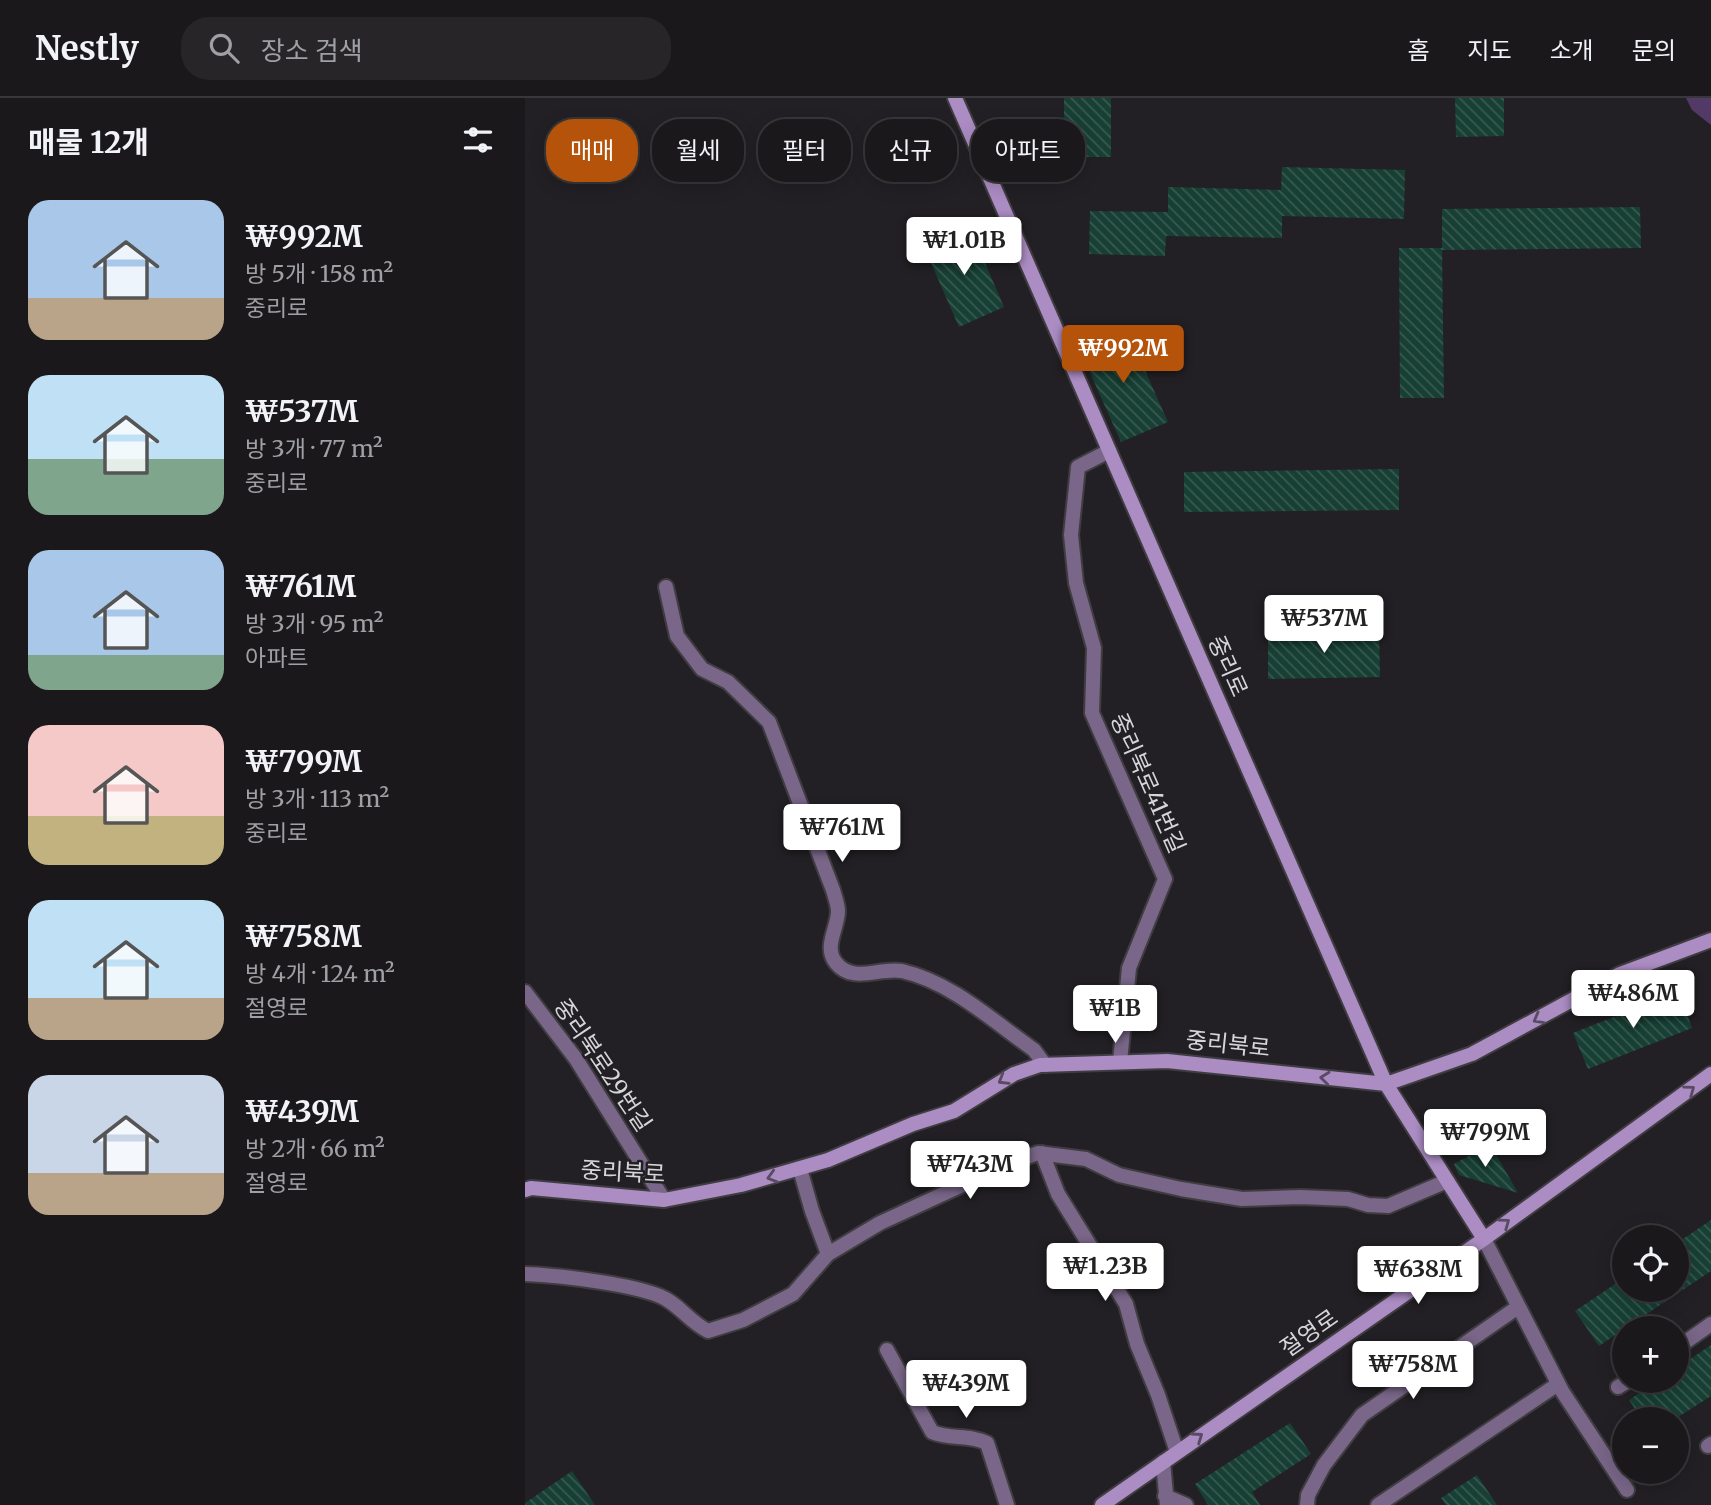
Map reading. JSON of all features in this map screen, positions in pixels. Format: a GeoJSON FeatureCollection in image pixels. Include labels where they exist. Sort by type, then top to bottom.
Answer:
{"type":"FeatureCollection","features":[{"type":"Feature","properties":{"kind":"main road","name":"중리로"},"geometry":{"type":"LineString","coordinates":[[955,98],[1386,1084],[1484,1239]]}},
{"type":"Feature","properties":{"kind":"main road","name":"중리북로"},"geometry":{"type":"LineString","coordinates":[[525,1190],[531,1188],[664,1200],[741,1185],[828,1160],[912,1124],[954,1111],[1014,1074],[1045,1065],[1167,1060],[1386,1084],[1472,1054],[1619,974],[1711,940]]}},
{"type":"Feature","properties":{"kind":"main road","name":"절영로"},"geometry":{"type":"LineString","coordinates":[[1102,1505],[1484,1239],[1711,1074]]}},
{"type":"Feature","properties":{"kind":"street","name":"중리북로41번길"},"geometry":{"type":"LineString","coordinates":[[1109,451],[1078,467],[1071,536],[1076,583],[1094,648],[1092,713],[1165,879],[1129,968],[1120,1062]]}},
{"type":"Feature","properties":{"kind":"street"},"geometry":{"type":"LineString","coordinates":[[666,587],[677,636],[702,669],[728,682],[769,722],[833,890],[838,912],[830,947],[834,961],[848,973],[868,974],[899,970],[934,981],[1034,1050],[1045,1065]]}},
{"type":"Feature","properties":{"kind":"street","name":"중리북로29번길"},"geometry":{"type":"LineString","coordinates":[[525,992],[576,1059],[664,1200]]}},
{"type":"Feature","properties":{"kind":"street"},"geometry":{"type":"LineString","coordinates":[[1042,1153],[1058,1194],[1126,1304],[1137,1344],[1177,1452]]}},
{"type":"Feature","properties":{"kind":"street"},"geometry":{"type":"LineString","coordinates":[[525,1275],[645,1290],[669,1300],[694,1324],[708,1331],[743,1320],[793,1294],[828,1254],[880,1223],[1008,1164],[1042,1153],[1086,1159],[1119,1175],[1242,1199],[1348,1199],[1368,1205],[1388,1206],[1447,1181]]}},
{"type":"Feature","properties":{"kind":"street"},"geometry":{"type":"LineString","coordinates":[[800,1169],[811,1211],[828,1254]]}},
{"type":"Feature","properties":{"kind":"street"},"geometry":{"type":"LineString","coordinates":[[1484,1239],[1558,1384],[1627,1490]]}},
{"type":"Feature","properties":{"kind":"street"},"geometry":{"type":"LineString","coordinates":[[1307,1505],[1308,1495],[1324,1465],[1362,1415],[1518,1307]]}},
{"type":"Feature","properties":{"kind":"street"},"geometry":{"type":"LineString","coordinates":[[1689,1340],[1711,1325]]}},
{"type":"Feature","properties":{"kind":"street"},"geometry":{"type":"LineString","coordinates":[[887,1350],[932,1432],[944,1438],[976,1438],[987,1443],[1007,1505]]}},
{"type":"Feature","properties":{"kind":"street"},"geometry":{"type":"LineString","coordinates":[[1377,1505],[1558,1384]]}},
{"type":"Feature","properties":{"kind":"street"},"geometry":{"type":"LineString","coordinates":[[1163,1462],[1166,1501],[1186,1505]]}},
{"type":"Feature","properties":{"kind":"shaded area"},"geometry":{"type":"Polygon","coordinates":[[[1686,98],[1711,98],[1711,125],[1692,110],[1686,98]]]}},
{"type":"Feature","properties":{"kind":"building"},"geometry":{"type":"Polygon","coordinates":[[[1064,98],[1111,98],[1111,157],[1085,157],[1085,119],[1064,119],[1064,98]]]}},
{"type":"Feature","properties":{"kind":"building"},"geometry":{"type":"Polygon","coordinates":[[[1455,98],[1504,98],[1504,136],[1456,137],[1455,98]]]}},
{"type":"Feature","properties":{"kind":"building"},"geometry":{"type":"Polygon","coordinates":[[[1282,167],[1405,170],[1404,219],[1282,216],[1282,238],[1166,236],[1165,256],[1089,254],[1090,211],[1168,212],[1168,187],[1281,190],[1282,167]]]}},
{"type":"Feature","properties":{"kind":"building"},"geometry":{"type":"Polygon","coordinates":[[[1640,207],[1641,248],[1442,250],[1442,209],[1640,207]]]}},
{"type":"Feature","properties":{"kind":"building"},"geometry":{"type":"Polygon","coordinates":[[[970,228],[1004,307],[959,327],[924,247],[970,228]]]}},
{"type":"Feature","properties":{"kind":"building"},"geometry":{"type":"Polygon","coordinates":[[[1399,248],[1442,248],[1444,398],[1400,398],[1399,248]]]}},
{"type":"Feature","properties":{"kind":"building"},"geometry":{"type":"Polygon","coordinates":[[[1126,328],[1168,422],[1121,442],[1079,348],[1126,328]]]}},
{"type":"Feature","properties":{"kind":"building"},"geometry":{"type":"Polygon","coordinates":[[[1399,469],[1399,510],[1184,512],[1184,472],[1399,469]]]}},
{"type":"Feature","properties":{"kind":"building"},"geometry":{"type":"Polygon","coordinates":[[[1379,630],[1380,677],[1268,679],[1268,632],[1379,630]]]}},
{"type":"Feature","properties":{"kind":"building"},"geometry":{"type":"Polygon","coordinates":[[[1679,991],[1692,1028],[1588,1069],[1573,1033],[1679,991]]]}},
{"type":"Feature","properties":{"kind":"building"},"geometry":{"type":"Polygon","coordinates":[[[1490,1144],[1518,1193],[1459,1175],[1454,1164],[1490,1144]]]}},
{"type":"Feature","properties":{"kind":"building"},"geometry":{"type":"Polygon","coordinates":[[[1711,1220],[1711,1271],[1689,1286],[1689,1235],[1711,1220]]]}},
{"type":"Feature","properties":{"kind":"building"},"geometry":{"type":"Polygon","coordinates":[[[1612,1286],[1612,1302],[1665,1302],[1644,1316],[1612,1316],[1612,1337],[1599,1346],[1575,1311],[1612,1286]]]}},
{"type":"Feature","properties":{"kind":"building"},"geometry":{"type":"Polygon","coordinates":[[[1711,1345],[1711,1396],[1689,1410],[1689,1407],[1634,1407],[1629,1400],[1639,1393],[1689,1393],[1689,1360],[1711,1345]]]}},
{"type":"Feature","properties":{"kind":"building"},"geometry":{"type":"Polygon","coordinates":[[[1290,1423],[1311,1454],[1252,1492],[1260,1505],[1208,1505],[1195,1484],[1290,1423]]]}},
{"type":"Feature","properties":{"kind":"building"},"geometry":{"type":"Polygon","coordinates":[[[572,1471],[595,1505],[525,1505],[525,1503],[572,1471]]]}},
{"type":"Feature","properties":{"kind":"building"},"geometry":{"type":"Polygon","coordinates":[[[1477,1475],[1497,1505],[1446,1505],[1441,1498],[1477,1475]]]}}]}
